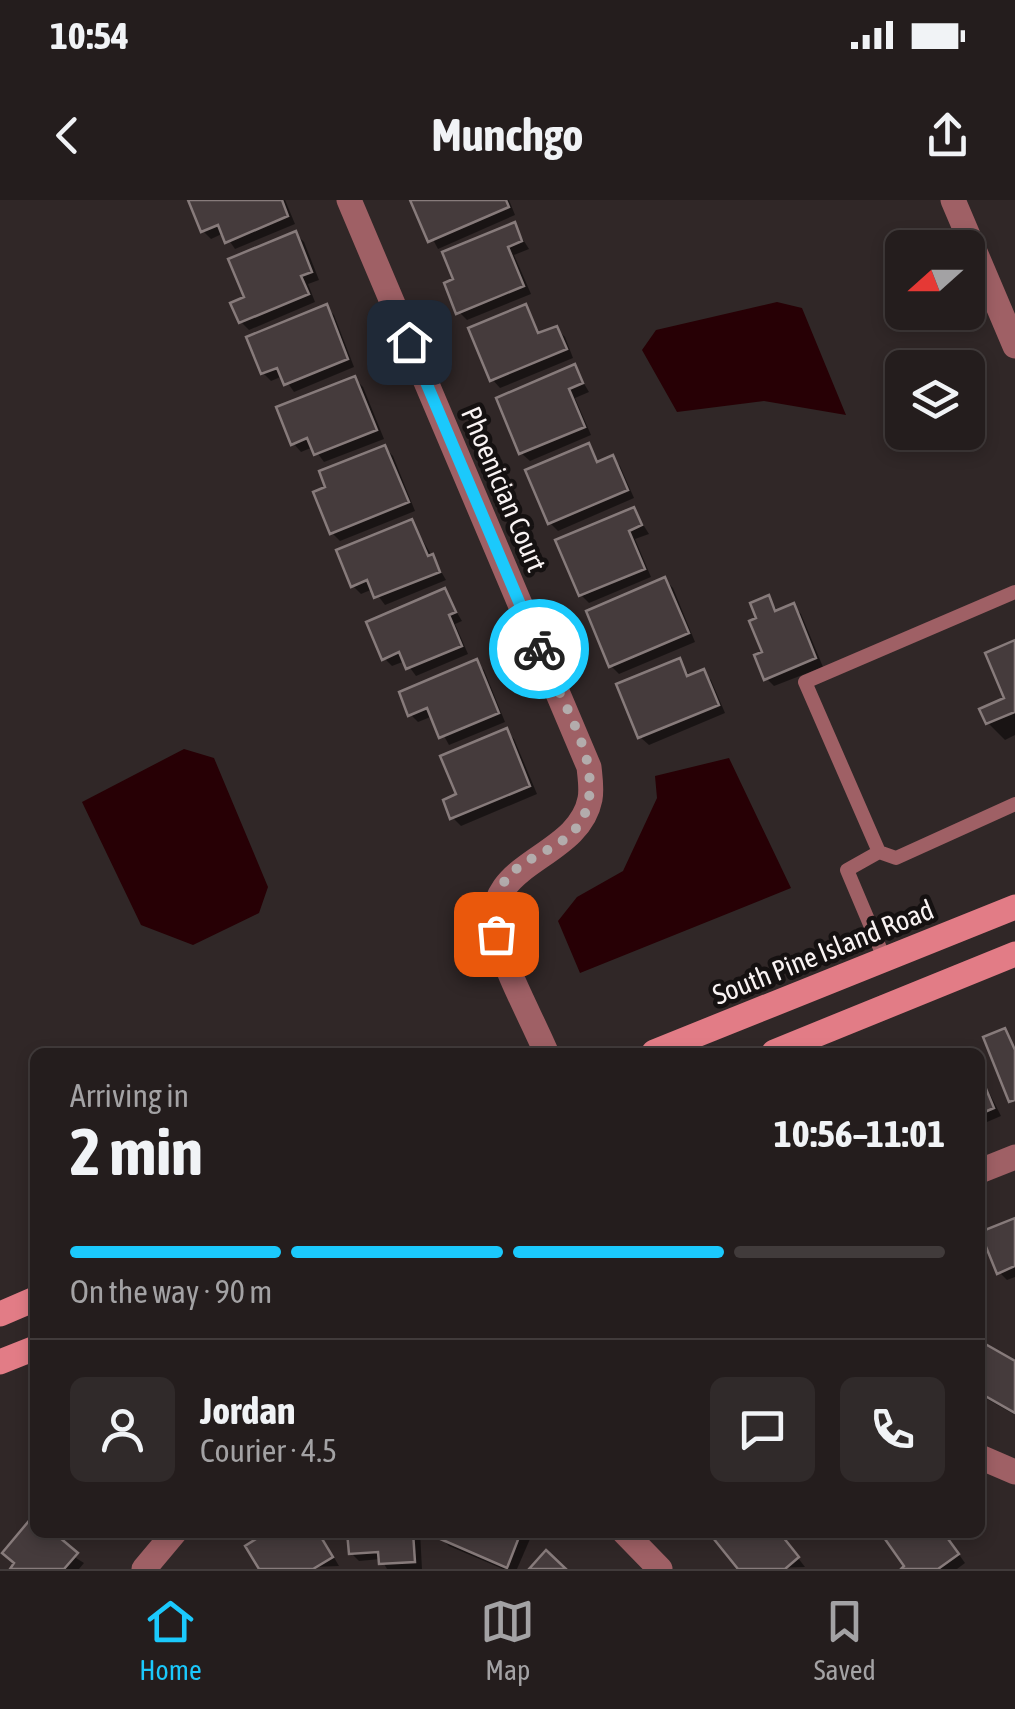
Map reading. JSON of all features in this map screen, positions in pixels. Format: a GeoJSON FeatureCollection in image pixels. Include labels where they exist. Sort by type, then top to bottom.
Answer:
{"type":"FeatureCollection","features":[{"type":"Feature","properties":{"kind":"main road","name":"South Pine Island Road"},"geometry":{"type":"LineString","coordinates":[[664,1048],[1015,907]]}},
{"type":"Feature","properties":{"kind":"main road"},"geometry":{"type":"LineString","coordinates":[[784,1048],[1015,954]]}},
{"type":"Feature","properties":{"kind":"main road"},"geometry":{"type":"LineString","coordinates":[[0,1314],[30,1301]]}},
{"type":"Feature","properties":{"kind":"main road"},"geometry":{"type":"LineString","coordinates":[[0,1362],[30,1350]]}},
{"type":"Feature","properties":{"kind":"street","name":"Phoenician Court"},"geometry":{"type":"LineString","coordinates":[[349,200],[589,767],[591,798],[580,825],[558,847],[524,864],[498,893],[496,934],[544,1048]]}},
{"type":"Feature","properties":{"kind":"street"},"geometry":{"type":"LineString","coordinates":[[953,200],[1015,346]]}},
{"type":"Feature","properties":{"kind":"street"},"geometry":{"type":"LineString","coordinates":[[985,1169],[1015,1157]]}},
{"type":"Feature","properties":{"kind":"street"},"geometry":{"type":"LineString","coordinates":[[985,1458],[1015,1472]]}},
{"type":"Feature","properties":{"kind":"street"},"geometry":{"type":"LineString","coordinates":[[144,1569],[170,1538]]}},
{"type":"Feature","properties":{"kind":"street"},"geometry":{"type":"LineString","coordinates":[[630,1538],[660,1569]]}},
{"type":"Feature","properties":{"kind":"lane"},"geometry":{"type":"LineString","coordinates":[[1015,592],[805,682],[878,852],[896,858],[1015,804]]}},
{"type":"Feature","properties":{"kind":"lane"},"geometry":{"type":"LineString","coordinates":[[878,852],[847,870],[885,960]]}},
{"type":"Feature","properties":{"kind":"shaded area"},"geometry":{"type":"Polygon","coordinates":[[[777,302],[802,308],[846,415],[764,401],[677,412],[642,350],[656,330],[777,302]]]}},
{"type":"Feature","properties":{"kind":"shaded area"},"geometry":{"type":"Polygon","coordinates":[[[184,749],[214,758],[268,887],[259,913],[193,945],[141,925],[82,802],[184,749]]]}},
{"type":"Feature","properties":{"kind":"shaded area"},"geometry":{"type":"Polygon","coordinates":[[[729,758],[791,888],[580,973],[558,921],[577,897],[623,871],[657,798],[655,776],[729,758]]]}},
{"type":"Feature","properties":{"kind":"building"},"geometry":{"type":"Polygon","coordinates":[[[188,200],[282,200],[288,216],[225,243],[218,225],[201,232],[188,200]]]}},
{"type":"Feature","properties":{"kind":"building"},"geometry":{"type":"Polygon","coordinates":[[[410,200],[506,200],[509,207],[428,242],[410,200]]]}},
{"type":"Feature","properties":{"kind":"building"},"geometry":{"type":"Polygon","coordinates":[[[515,222],[522,241],[508,247],[524,286],[456,314],[444,283],[453,279],[442,252],[515,222]]]}},
{"type":"Feature","properties":{"kind":"building"},"geometry":{"type":"Polygon","coordinates":[[[296,231],[312,272],[301,276],[309,294],[239,323],[230,303],[244,297],[228,259],[296,231]]]}},
{"type":"Feature","properties":{"kind":"building"},"geometry":{"type":"Polygon","coordinates":[[[327,304],[348,359],[284,385],[277,368],[261,374],[246,337],[327,304]]]}},
{"type":"Feature","properties":{"kind":"building"},"geometry":{"type":"Polygon","coordinates":[[[526,304],[538,333],[557,326],[567,349],[490,381],[468,328],[526,304]]]}},
{"type":"Feature","properties":{"kind":"building"},"geometry":{"type":"Polygon","coordinates":[[[575,364],[583,383],[569,389],[585,427],[519,454],[496,398],[575,364]]]}},
{"type":"Feature","properties":{"kind":"building"},"geometry":{"type":"Polygon","coordinates":[[[355,376],[377,430],[314,455],[307,438],[291,445],[276,407],[355,376]]]}},
{"type":"Feature","properties":{"kind":"building"},"geometry":{"type":"Polygon","coordinates":[[[589,443],[597,462],[613,455],[628,490],[548,524],[525,470],[589,443]]]}},
{"type":"Feature","properties":{"kind":"building"},"geometry":{"type":"Polygon","coordinates":[[[385,445],[409,502],[330,534],[313,492],[325,487],[319,471],[385,445]]]}},
{"type":"Feature","properties":{"kind":"building"},"geometry":{"type":"Polygon","coordinates":[[[634,507],[642,525],[629,531],[645,569],[579,596],[555,540],[634,507]]]}},
{"type":"Feature","properties":{"kind":"building"},"geometry":{"type":"Polygon","coordinates":[[[412,519],[428,556],[433,554],[440,572],[374,598],[367,580],[351,587],[336,550],[412,519]]]}},
{"type":"Feature","properties":{"kind":"building"},"geometry":{"type":"Polygon","coordinates":[[[665,577],[689,633],[609,667],[586,611],[665,577]]]}},
{"type":"Feature","properties":{"kind":"building"},"geometry":{"type":"Polygon","coordinates":[[[445,588],[456,612],[449,615],[462,646],[406,669],[399,652],[382,660],[366,622],[445,588]]]}},
{"type":"Feature","properties":{"kind":"building"},"geometry":{"type":"Polygon","coordinates":[[[769,595],[775,611],[794,603],[816,658],[764,680],[754,655],[762,652],[749,621],[756,618],[750,603],[769,595]]]}},
{"type":"Feature","properties":{"kind":"building"},"geometry":{"type":"Polygon","coordinates":[[[1015,640],[1015,712],[986,724],[979,709],[1004,698],[985,653],[1015,640]]]}},
{"type":"Feature","properties":{"kind":"building"},"geometry":{"type":"Polygon","coordinates":[[[680,658],[687,676],[704,669],[719,705],[638,738],[616,684],[680,658]]]}},
{"type":"Feature","properties":{"kind":"building"},"geometry":{"type":"Polygon","coordinates":[[[477,659],[499,713],[439,738],[427,708],[408,716],[399,692],[477,659]]]}},
{"type":"Feature","properties":{"kind":"building"},"geometry":{"type":"Polygon","coordinates":[[[507,728],[530,786],[450,819],[443,800],[456,794],[440,756],[507,728]]]}},
{"type":"Feature","properties":{"kind":"building"},"geometry":{"type":"Polygon","coordinates":[[[1005,1028],[1015,1050],[1015,1100],[1009,1102],[983,1037],[1005,1028]]]}},
{"type":"Feature","properties":{"kind":"building"},"geometry":{"type":"Polygon","coordinates":[[[985,1086],[994,1108],[985,1112],[985,1086]]]}},
{"type":"Feature","properties":{"kind":"building"},"geometry":{"type":"Polygon","coordinates":[[[1015,1218],[1015,1266],[997,1274],[985,1244],[985,1230],[1015,1218]]]}},
{"type":"Feature","properties":{"kind":"building"},"geometry":{"type":"Polygon","coordinates":[[[985,1344],[1015,1361],[1015,1413],[985,1396],[985,1344]]]}},
{"type":"Feature","properties":{"kind":"building"},"geometry":{"type":"Polygon","coordinates":[[[30,1520],[30,1538],[60,1538],[78,1553],[64,1569],[10,1569],[14,1563],[2,1553],[30,1520]]]}},
{"type":"Feature","properties":{"kind":"building"},"geometry":{"type":"Polygon","coordinates":[[[258,1538],[322,1538],[333,1557],[313,1569],[259,1569],[245,1546],[258,1538]]]}},
{"type":"Feature","properties":{"kind":"building"},"geometry":{"type":"Polygon","coordinates":[[[348,1538],[413,1538],[415,1562],[379,1564],[378,1552],[349,1554],[348,1538]]]}},
{"type":"Feature","properties":{"kind":"building"},"geometry":{"type":"Polygon","coordinates":[[[438,1538],[519,1538],[507,1568],[438,1538]]]}},
{"type":"Feature","properties":{"kind":"building"},"geometry":{"type":"Polygon","coordinates":[[[713,1538],[784,1538],[799,1557],[785,1569],[738,1569],[713,1538]]]}},
{"type":"Feature","properties":{"kind":"building"},"geometry":{"type":"Polygon","coordinates":[[[884,1538],[947,1538],[959,1554],[938,1569],[901,1569],[904,1566],[884,1538]]]}},
{"type":"Feature","properties":{"kind":"building"},"geometry":{"type":"Polygon","coordinates":[[[546,1550],[566,1569],[529,1569],[546,1550]]]}},
{"type":"Feature","properties":{"kind":"way so far"},"geometry":{"type":"LineString","coordinates":[[496,934],[498,893],[524,864],[558,847],[580,825],[591,798],[589,767],[539,649]]}},
{"type":"Feature","properties":{"kind":"route"},"geometry":{"type":"LineString","coordinates":[[409,342],[539,649]]}}]}
